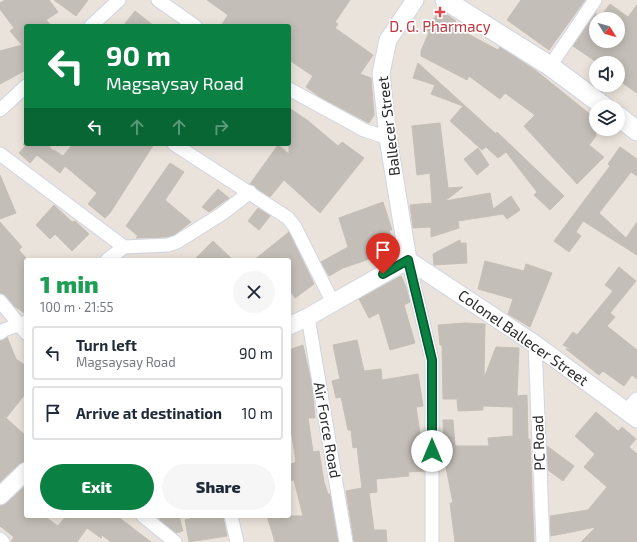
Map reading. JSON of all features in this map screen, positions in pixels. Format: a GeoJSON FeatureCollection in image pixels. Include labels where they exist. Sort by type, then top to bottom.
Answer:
{"type":"FeatureCollection","features":[{"type":"Feature","properties":{"kind":"main road"},"geometry":{"type":"LineString","coordinates":[[445,0],[550,66],[596,100]]}},
{"type":"Feature","properties":{"kind":"main road"},"geometry":{"type":"LineString","coordinates":[[625,122],[637,131]]}},
{"type":"Feature","properties":{"kind":"street"},"geometry":{"type":"LineString","coordinates":[[93,24],[119,0]]}},
{"type":"Feature","properties":{"kind":"street"},"geometry":{"type":"LineString","coordinates":[[158,0],[192,24]]}},
{"type":"Feature","properties":{"kind":"street","name":"Ballecer Street"},"geometry":{"type":"LineString","coordinates":[[408,260],[388,138],[381,73],[388,40],[415,0]]}},
{"type":"Feature","properties":{"kind":"street"},"geometry":{"type":"LineString","coordinates":[[550,66],[595,0]]}},
{"type":"Feature","properties":{"kind":"street"},"geometry":{"type":"LineString","coordinates":[[0,110],[24,88]]}},
{"type":"Feature","properties":{"kind":"street"},"geometry":{"type":"LineString","coordinates":[[291,90],[364,130],[388,138]]}},
{"type":"Feature","properties":{"kind":"street"},"geometry":{"type":"LineString","coordinates":[[177,146],[288,218],[295,227],[333,303]]}},
{"type":"Feature","properties":{"kind":"street"},"geometry":{"type":"LineString","coordinates":[[0,154],[124,247]]}},
{"type":"Feature","properties":{"kind":"street"},"geometry":{"type":"LineString","coordinates":[[110,258],[124,247],[168,245],[176,242],[223,213],[250,192]]}},
{"type":"Feature","properties":{"kind":"street"},"geometry":{"type":"LineString","coordinates":[[291,325],[308,317],[408,260],[432,360],[432,542]]}},
{"type":"Feature","properties":{"kind":"street","name":"Colonel Ballecer Street"},"geometry":{"type":"LineString","coordinates":[[408,260],[633,410]]}},
{"type":"Feature","properties":{"kind":"street"},"geometry":{"type":"LineString","coordinates":[[0,301],[24,326]]}},
{"type":"Feature","properties":{"kind":"street","name":"Air Force Road"},"geometry":{"type":"LineString","coordinates":[[308,317],[346,542]]}},
{"type":"Feature","properties":{"kind":"street"},"geometry":{"type":"LineString","coordinates":[[0,333],[4,330],[24,326]]}},
{"type":"Feature","properties":{"kind":"street","name":"PC Road"},"geometry":{"type":"LineString","coordinates":[[535,344],[543,542]]}},
{"type":"Feature","properties":{"kind":"street"},"geometry":{"type":"LineString","coordinates":[[0,496],[24,473]]}},
{"type":"Feature","properties":{"kind":"street"},"geometry":{"type":"LineString","coordinates":[[146,518],[176,542]]}},
{"type":"Feature","properties":{"kind":"street"},"geometry":{"type":"LineString","coordinates":[[231,518],[237,542]]}},
{"type":"Feature","properties":{"kind":"building"},"geometry":{"type":"Polygon","coordinates":[[[5,0],[49,0],[58,12],[46,20],[50,24],[24,24],[24,71],[0,84],[0,51],[22,45],[10,31],[14,28],[0,9],[0,3],[5,0]]]}},
{"type":"Feature","properties":{"kind":"building"},"geometry":{"type":"Polygon","coordinates":[[[54,0],[88,0],[76,16],[54,0]]]}},
{"type":"Feature","properties":{"kind":"building"},"geometry":{"type":"Polygon","coordinates":[[[207,0],[350,0],[335,22],[338,24],[335,28],[373,55],[360,74],[371,78],[374,115],[369,123],[320,97],[306,87],[313,76],[291,61],[291,24],[222,24],[228,15],[207,0]]]}},
{"type":"Feature","properties":{"kind":"building"},"geometry":{"type":"Polygon","coordinates":[[[521,0],[585,0],[549,50],[507,20],[521,0]]]}},
{"type":"Feature","properties":{"kind":"building"},"geometry":{"type":"Polygon","coordinates":[[[610,4],[621,12],[604,12],[610,4]]]}},
{"type":"Feature","properties":{"kind":"building"},"geometry":{"type":"Polygon","coordinates":[[[637,5],[637,93],[625,85],[625,56],[589,57],[573,46],[589,23],[589,48],[625,48],[625,15],[628,17],[637,5]]]}},
{"type":"Feature","properties":{"kind":"building"},"geometry":{"type":"Polygon","coordinates":[[[440,10],[456,21],[453,26],[498,50],[500,47],[535,70],[589,113],[589,136],[596,136],[589,145],[604,157],[577,184],[524,126],[535,115],[505,93],[500,99],[469,76],[467,80],[421,56],[421,51],[429,32],[426,30],[440,10]]]}},
{"type":"Feature","properties":{"kind":"building"},"geometry":{"type":"Polygon","coordinates":[[[135,11],[151,24],[125,24],[135,11]]]}},
{"type":"Feature","properties":{"kind":"building"},"geometry":{"type":"Polygon","coordinates":[[[418,63],[496,134],[497,132],[564,196],[550,210],[534,195],[537,192],[506,152],[498,158],[486,147],[482,150],[450,121],[463,106],[431,94],[435,85],[413,78],[418,63]]]}},
{"type":"Feature","properties":{"kind":"building"},"geometry":{"type":"Polygon","coordinates":[[[291,109],[307,120],[338,146],[342,142],[364,158],[320,213],[284,180],[270,197],[250,184],[277,146],[289,154],[289,146],[291,146],[291,109]]]}},
{"type":"Feature","properties":{"kind":"building"},"geometry":{"type":"Polygon","coordinates":[[[440,123],[448,188],[463,187],[445,201],[490,193],[493,209],[511,196],[520,210],[507,219],[503,214],[458,221],[459,228],[431,237],[431,227],[413,228],[410,205],[432,203],[430,173],[417,175],[412,126],[440,123]]]}},
{"type":"Feature","properties":{"kind":"building"},"geometry":{"type":"Polygon","coordinates":[[[25,146],[49,146],[53,151],[54,150],[63,156],[71,146],[153,146],[110,213],[105,218],[88,204],[97,193],[65,166],[60,173],[37,155],[30,163],[19,153],[25,146]]]}},
{"type":"Feature","properties":{"kind":"building"},"geometry":{"type":"Polygon","coordinates":[[[620,147],[637,159],[637,176],[631,172],[599,213],[626,238],[637,222],[637,255],[583,221],[576,232],[581,236],[569,252],[554,241],[610,166],[608,164],[620,147]]]}},
{"type":"Feature","properties":{"kind":"building"},"geometry":{"type":"Polygon","coordinates":[[[478,148],[489,165],[477,175],[464,159],[478,148]]]}},
{"type":"Feature","properties":{"kind":"building"},"geometry":{"type":"Polygon","coordinates":[[[170,163],[184,172],[165,200],[191,222],[174,235],[167,237],[136,238],[138,236],[126,226],[170,163]]]}},
{"type":"Feature","properties":{"kind":"building"},"geometry":{"type":"Polygon","coordinates":[[[0,175],[16,213],[0,219],[0,175]]]}},
{"type":"Feature","properties":{"kind":"building"},"geometry":{"type":"Polygon","coordinates":[[[218,189],[229,198],[209,212],[202,207],[218,189]]]}},
{"type":"Feature","properties":{"kind":"building"},"geometry":{"type":"Polygon","coordinates":[[[383,202],[392,230],[389,230],[396,250],[343,268],[329,276],[321,262],[348,247],[339,218],[383,202]]]}},
{"type":"Feature","properties":{"kind":"building"},"geometry":{"type":"Polygon","coordinates":[[[54,205],[72,222],[75,221],[89,234],[72,251],[55,234],[50,239],[36,225],[54,205]]]}},
{"type":"Feature","properties":{"kind":"building"},"geometry":{"type":"Polygon","coordinates":[[[258,208],[270,216],[259,230],[248,221],[258,208]]]}},
{"type":"Feature","properties":{"kind":"building"},"geometry":{"type":"Polygon","coordinates":[[[0,222],[22,247],[19,250],[26,258],[24,258],[24,313],[14,306],[6,296],[0,293],[0,222]]]}},
{"type":"Feature","properties":{"kind":"building"},"geometry":{"type":"Polygon","coordinates":[[[289,232],[314,284],[295,298],[291,292],[291,258],[256,258],[289,232]]]}},
{"type":"Feature","properties":{"kind":"building"},"geometry":{"type":"Polygon","coordinates":[[[460,240],[460,243],[466,243],[467,263],[434,265],[433,254],[460,240]]]}},
{"type":"Feature","properties":{"kind":"building"},"geometry":{"type":"Polygon","coordinates":[[[213,241],[231,258],[196,258],[213,241]]]}},
{"type":"Feature","properties":{"kind":"building"},"geometry":{"type":"Polygon","coordinates":[[[485,261],[524,271],[526,264],[552,273],[530,327],[508,314],[513,299],[478,289],[485,261]]]}},
{"type":"Feature","properties":{"kind":"building"},"geometry":{"type":"Polygon","coordinates":[[[619,267],[636,281],[610,313],[615,317],[607,326],[637,350],[637,379],[632,375],[624,386],[603,371],[599,375],[566,349],[571,349],[563,345],[573,332],[577,335],[613,291],[605,285],[619,267]]]}},
{"type":"Feature","properties":{"kind":"building"},"geometry":{"type":"Polygon","coordinates":[[[401,276],[410,302],[404,305],[415,343],[390,350],[379,313],[369,318],[359,299],[401,276]]]}},
{"type":"Feature","properties":{"kind":"building"},"geometry":{"type":"Polygon","coordinates":[[[465,323],[485,324],[484,378],[496,347],[519,348],[517,396],[527,395],[534,542],[455,542],[450,503],[453,503],[444,457],[443,420],[453,420],[455,446],[489,446],[488,438],[513,436],[513,407],[483,406],[483,410],[458,411],[457,399],[443,399],[442,345],[440,345],[438,325],[465,323]]]}},
{"type":"Feature","properties":{"kind":"building"},"geometry":{"type":"Polygon","coordinates":[[[7,337],[16,359],[24,365],[24,396],[6,418],[24,434],[24,462],[19,464],[0,482],[0,341],[7,337]]]}},
{"type":"Feature","properties":{"kind":"building"},"geometry":{"type":"Polygon","coordinates":[[[357,340],[364,371],[381,369],[382,380],[418,374],[423,406],[416,407],[424,459],[424,471],[408,472],[409,476],[376,479],[377,492],[369,493],[374,530],[386,530],[387,542],[354,542],[346,491],[362,488],[357,447],[353,448],[351,430],[348,430],[341,397],[336,398],[332,381],[340,379],[333,345],[357,340]]]}},
{"type":"Feature","properties":{"kind":"building"},"geometry":{"type":"Polygon","coordinates":[[[303,345],[312,386],[315,418],[308,418],[313,452],[319,451],[324,482],[328,494],[330,494],[338,542],[275,542],[268,518],[291,518],[291,516],[303,516],[294,480],[291,481],[291,464],[296,462],[291,429],[291,349],[303,345]]]}},
{"type":"Feature","properties":{"kind":"building"},"geometry":{"type":"Polygon","coordinates":[[[596,412],[618,431],[622,427],[636,439],[629,447],[637,454],[637,542],[581,542],[596,527],[551,536],[550,516],[588,510],[607,487],[584,467],[595,454],[575,436],[596,412]]]}},
{"type":"Feature","properties":{"kind":"building"},"geometry":{"type":"Polygon","coordinates":[[[547,446],[574,466],[563,481],[548,470],[547,446]]]}},
{"type":"Feature","properties":{"kind":"building"},"geometry":{"type":"Polygon","coordinates":[[[24,487],[24,518],[47,518],[58,526],[64,518],[120,518],[151,542],[111,542],[102,535],[101,538],[87,528],[77,542],[11,542],[14,537],[0,526],[0,506],[7,503],[24,487]]]}},
{"type":"Feature","properties":{"kind":"building"},"geometry":{"type":"Polygon","coordinates":[[[160,518],[180,518],[183,531],[176,533],[160,518]]]}},
{"type":"Feature","properties":{"kind":"building"},"geometry":{"type":"Polygon","coordinates":[[[194,518],[223,518],[227,536],[189,542],[185,520],[194,518]]]}},
{"type":"Feature","properties":{"kind":"place","name":"D. G. Pharmacy"},"geometry":{"type":"Point","coordinates":[440,12]}},
{"type":"Feature","properties":{"kind":"route"},"geometry":{"type":"LineString","coordinates":[[383,274],[408,260],[432,360],[432,451]]}}]}
